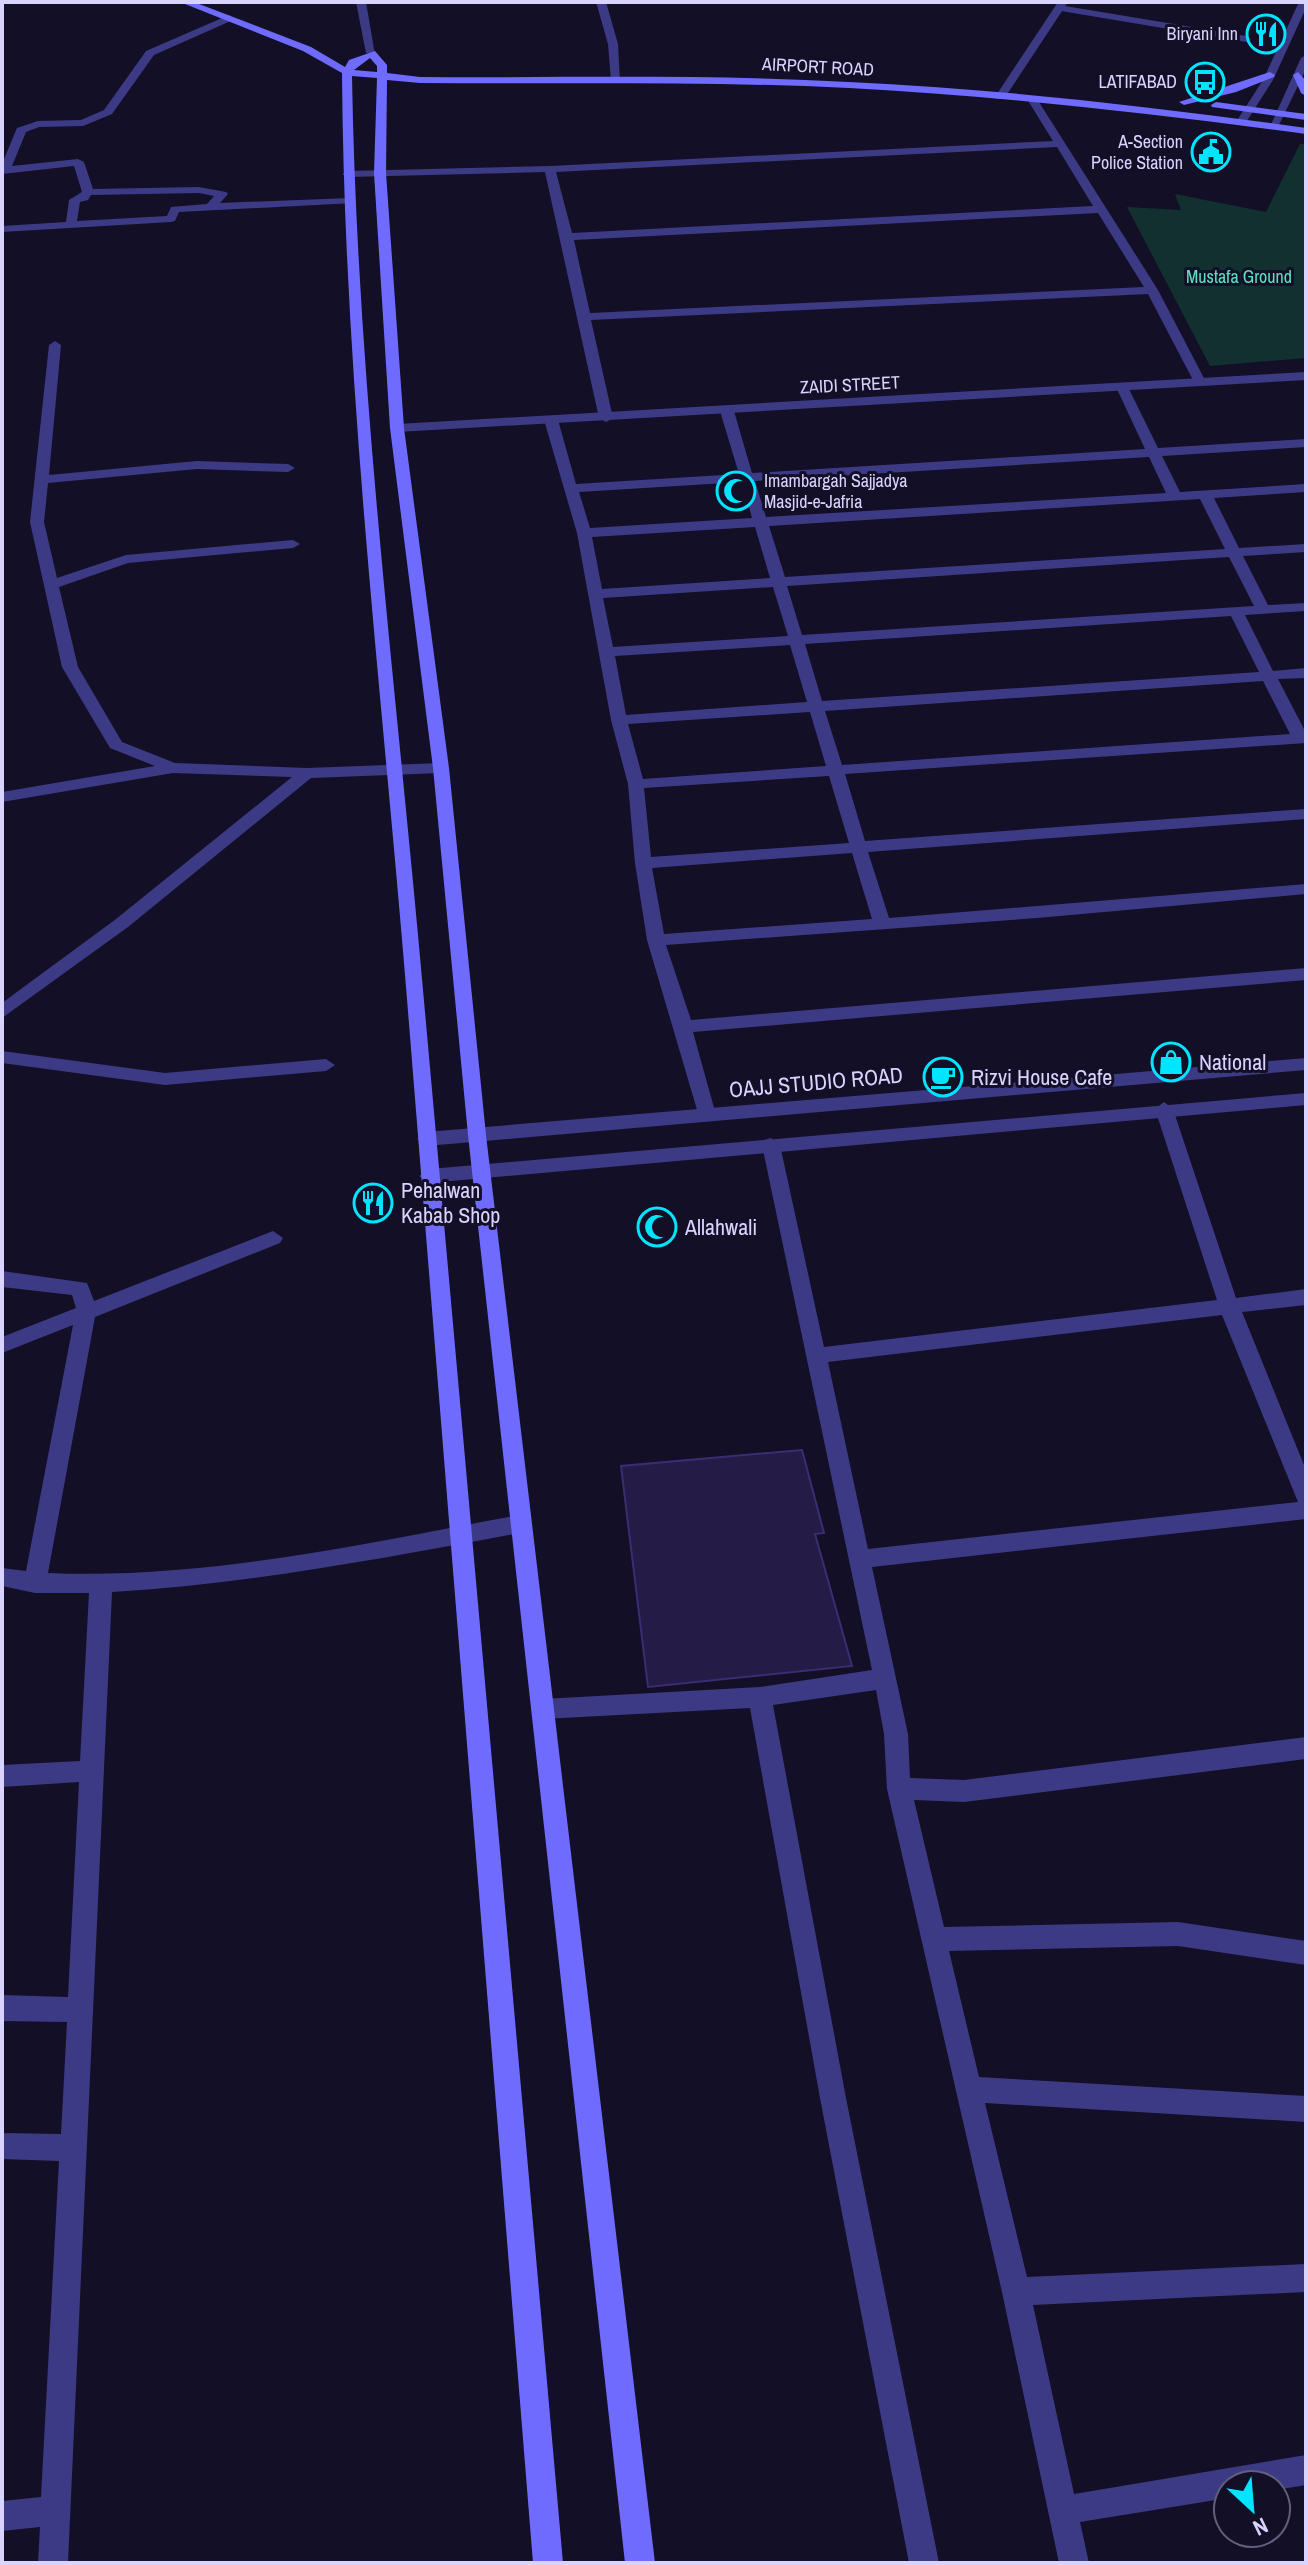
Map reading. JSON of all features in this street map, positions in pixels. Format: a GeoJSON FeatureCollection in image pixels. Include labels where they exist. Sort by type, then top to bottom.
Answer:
{"type":"FeatureCollection","features":[{"type":"Feature","properties":{"kind":"main road","name":"AIRPORT ROAD"},"geometry":{"type":"LineString","coordinates":[[185,2],[350,67],[378,65],[420,80],[700,80],[1000,97],[1306,131]]}},
{"type":"Feature","properties":{"kind":"main road"},"geometry":{"type":"LineString","coordinates":[[378,65],[380,173],[397,428],[441,768],[520,1524],[640,2563]]}},
{"type":"Feature","properties":{"kind":"main road"},"geometry":{"type":"LineString","coordinates":[[548,2563],[396,770],[362,429],[348,174],[350,67],[804,71],[1006,85],[1306,117]]}},
{"type":"Feature","properties":{"kind":"main road"},"geometry":{"type":"LineString","coordinates":[[1184,102],[1232,90],[1270,75]]}},
{"type":"Feature","properties":{"kind":"main road"},"geometry":{"type":"LineString","coordinates":[[1298,75],[1306,93]]}},
{"type":"Feature","properties":{"kind":"street"},"geometry":{"type":"LineString","coordinates":[[361,2],[378,65]]}},
{"type":"Feature","properties":{"kind":"street"},"geometry":{"type":"LineString","coordinates":[[601,2],[613,44],[616,80]]}},
{"type":"Feature","properties":{"kind":"street"},"geometry":{"type":"LineString","coordinates":[[1241,122],[1270,75],[1304,2]]}},
{"type":"Feature","properties":{"kind":"street"},"geometry":{"type":"LineString","coordinates":[[1000,97],[1061,5],[1282,45]]}},
{"type":"Feature","properties":{"kind":"street"},"geometry":{"type":"LineString","coordinates":[[88,192],[78,162],[4,170],[6,155],[21,130],[38,124],[83,123],[108,112],[150,53],[229,18]]}},
{"type":"Feature","properties":{"kind":"street"},"geometry":{"type":"LineString","coordinates":[[1273,127],[1306,58]]}},
{"type":"Feature","properties":{"kind":"street"},"geometry":{"type":"LineString","coordinates":[[1032,99],[1152,290],[1200,382]]}},
{"type":"Feature","properties":{"kind":"street"},"geometry":{"type":"LineString","coordinates":[[348,174],[550,169],[1060,144]]}},
{"type":"Feature","properties":{"kind":"street"},"geometry":{"type":"LineString","coordinates":[[550,169],[606,418]]}},
{"type":"Feature","properties":{"kind":"street"},"geometry":{"type":"LineString","coordinates":[[88,192],[199,190],[222,194],[211,207]]}},
{"type":"Feature","properties":{"kind":"street"},"geometry":{"type":"LineString","coordinates":[[71,225],[75,200],[84,198],[88,192]]}},
{"type":"Feature","properties":{"kind":"street"},"geometry":{"type":"LineString","coordinates":[[2,229],[171,219],[175,209],[350,201]]}},
{"type":"Feature","properties":{"kind":"street"},"geometry":{"type":"LineString","coordinates":[[567,237],[1102,209]]}},
{"type":"Feature","properties":{"kind":"street"},"geometry":{"type":"LineString","coordinates":[[583,317],[1152,290]]}},
{"type":"Feature","properties":{"kind":"street"},"geometry":{"type":"LineString","coordinates":[[55,345],[37,522],[70,667],[116,745],[173,768]]}},
{"type":"Feature","properties":{"kind":"street","name":"ZAIDI STREET"},"geometry":{"type":"LineString","coordinates":[[397,428],[1306,376]]}},
{"type":"Feature","properties":{"kind":"street"},"geometry":{"type":"LineString","coordinates":[[1122,387],[1175,496]]}},
{"type":"Feature","properties":{"kind":"street"},"geometry":{"type":"LineString","coordinates":[[727,411],[882,924]]}},
{"type":"Feature","properties":{"kind":"street"},"geometry":{"type":"LineString","coordinates":[[551,420],[584,533],[619,720],[636,784],[643,863],[656,940],[684,1027],[684,1041],[707,1115]]}},
{"type":"Feature","properties":{"kind":"street"},"geometry":{"type":"LineString","coordinates":[[572,488],[1306,443]]}},
{"type":"Feature","properties":{"kind":"street"},"geometry":{"type":"LineString","coordinates":[[41,480],[197,465],[288,468]]}},
{"type":"Feature","properties":{"kind":"street"},"geometry":{"type":"LineString","coordinates":[[584,533],[1306,488]]}},
{"type":"Feature","properties":{"kind":"street"},"geometry":{"type":"LineString","coordinates":[[1205,494],[1263,610]]}},
{"type":"Feature","properties":{"kind":"street"},"geometry":{"type":"LineString","coordinates":[[52,585],[126,559],[293,544]]}},
{"type":"Feature","properties":{"kind":"street"},"geometry":{"type":"LineString","coordinates":[[597,594],[1306,548]]}},
{"type":"Feature","properties":{"kind":"street"},"geometry":{"type":"LineString","coordinates":[[607,652],[1306,607]]}},
{"type":"Feature","properties":{"kind":"street"},"geometry":{"type":"LineString","coordinates":[[636,784],[1303,738],[1236,612]]}},
{"type":"Feature","properties":{"kind":"street"},"geometry":{"type":"LineString","coordinates":[[619,720],[1306,673]]}},
{"type":"Feature","properties":{"kind":"street"},"geometry":{"type":"LineString","coordinates":[[2,797],[173,768],[307,773],[441,768]]}},
{"type":"Feature","properties":{"kind":"street"},"geometry":{"type":"LineString","coordinates":[[2,1012],[122,923],[307,773]]}},
{"type":"Feature","properties":{"kind":"street"},"geometry":{"type":"LineString","coordinates":[[643,863],[1306,814]]}},
{"type":"Feature","properties":{"kind":"street"},"geometry":{"type":"LineString","coordinates":[[656,940],[1306,889]]}},
{"type":"Feature","properties":{"kind":"street"},"geometry":{"type":"LineString","coordinates":[[684,1027],[1306,974]]}},
{"type":"Feature","properties":{"kind":"street"},"geometry":{"type":"LineString","coordinates":[[2,1057],[165,1079],[326,1065]]}},
{"type":"Feature","properties":{"kind":"street","name":"OAJJ STUDIO ROAD"},"geometry":{"type":"LineString","coordinates":[[426,1139],[1306,1064]]}},
{"type":"Feature","properties":{"kind":"street"},"geometry":{"type":"LineString","coordinates":[[429,1176],[1164,1109],[1306,1099]]}},
{"type":"Feature","properties":{"kind":"street"},"geometry":{"type":"LineString","coordinates":[[1164,1109],[1228,1304],[1306,1496]]}},
{"type":"Feature","properties":{"kind":"street"},"geometry":{"type":"LineString","coordinates":[[771,1145],[885,1678],[896,1734],[899,1789],[1016,2292],[1074,2563]]}},
{"type":"Feature","properties":{"kind":"street"},"geometry":{"type":"LineString","coordinates":[[2,1345],[86,1309],[273,1238]]}},
{"type":"Feature","properties":{"kind":"street"},"geometry":{"type":"LineString","coordinates":[[2,1279],[80,1288],[86,1309],[35,1584]]}},
{"type":"Feature","properties":{"kind":"street"},"geometry":{"type":"LineString","coordinates":[[815,1356],[1306,1297]]}},
{"type":"Feature","properties":{"kind":"street"},"geometry":{"type":"LineString","coordinates":[[859,1559],[1306,1510]]}},
{"type":"Feature","properties":{"kind":"street"},"geometry":{"type":"LineString","coordinates":[[4,1583],[101,1585],[279,1569],[520,1524]]}},
{"type":"Feature","properties":{"kind":"street"},"geometry":{"type":"LineString","coordinates":[[53,2563],[101,1585]]}},
{"type":"Feature","properties":{"kind":"street"},"geometry":{"type":"LineString","coordinates":[[543,1709],[760,1697],[885,1678]]}},
{"type":"Feature","properties":{"kind":"street"},"geometry":{"type":"LineString","coordinates":[[760,1697],[833,2098],[924,2563]]}},
{"type":"Feature","properties":{"kind":"street"},"geometry":{"type":"LineString","coordinates":[[899,1789],[964,1791],[1306,1748]]}},
{"type":"Feature","properties":{"kind":"street"},"geometry":{"type":"LineString","coordinates":[[2,1776],[92,1771]]}},
{"type":"Feature","properties":{"kind":"street"},"geometry":{"type":"LineString","coordinates":[[934,1939],[1178,1934],[1306,1953]]}},
{"type":"Feature","properties":{"kind":"street"},"geometry":{"type":"LineString","coordinates":[[2,2008],[80,2010]]}},
{"type":"Feature","properties":{"kind":"street"},"geometry":{"type":"LineString","coordinates":[[967,2089],[1306,2109]]}},
{"type":"Feature","properties":{"kind":"street"},"geometry":{"type":"LineString","coordinates":[[2,2146],[75,2148]]}},
{"type":"Feature","properties":{"kind":"street"},"geometry":{"type":"LineString","coordinates":[[1016,2292],[1306,2278]]}},
{"type":"Feature","properties":{"kind":"street"},"geometry":{"type":"LineString","coordinates":[[1064,2510],[1306,2470]]}},
{"type":"Feature","properties":{"kind":"street"},"geometry":{"type":"LineString","coordinates":[[2,2516],[57,2510]]}},
{"type":"Feature","properties":{"kind":"green space","name":"Mustafa Ground"},"geometry":{"type":"Polygon","coordinates":[[[1300,144],[1306,144],[1306,358],[1210,366],[1127,207],[1181,210],[1175,194],[1266,212],[1300,144]]]}},
{"type":"Feature","properties":{"kind":"building"},"geometry":{"type":"Polygon","coordinates":[[[802,1450],[824,1533],[815,1534],[852,1666],[648,1687],[621,1466],[802,1450]]]}},
{"type":"Feature","properties":{"kind":"place","name":"Biryani Inn"},"geometry":{"type":"Point","coordinates":[1266,34]}},
{"type":"Feature","properties":{"kind":"place","name":"LATIFABAD"},"geometry":{"type":"Point","coordinates":[1205,82]}},
{"type":"Feature","properties":{"kind":"place","name":"A-Section Police Station"},"geometry":{"type":"Point","coordinates":[1211,152]}},
{"type":"Feature","properties":{"kind":"place","name":"Imambargah Sajjadya Masjid-e-Jafria"},"geometry":{"type":"Point","coordinates":[736,491]}},
{"type":"Feature","properties":{"kind":"place","name":"National"},"geometry":{"type":"Point","coordinates":[1171,1062]}},
{"type":"Feature","properties":{"kind":"place","name":"Rizvi House Cafe"},"geometry":{"type":"Point","coordinates":[943,1077]}},
{"type":"Feature","properties":{"kind":"place","name":"Pehalwan Kabab Shop"},"geometry":{"type":"Point","coordinates":[373,1203]}},
{"type":"Feature","properties":{"kind":"place","name":"Allahwali"},"geometry":{"type":"Point","coordinates":[657,1227]}}]}
